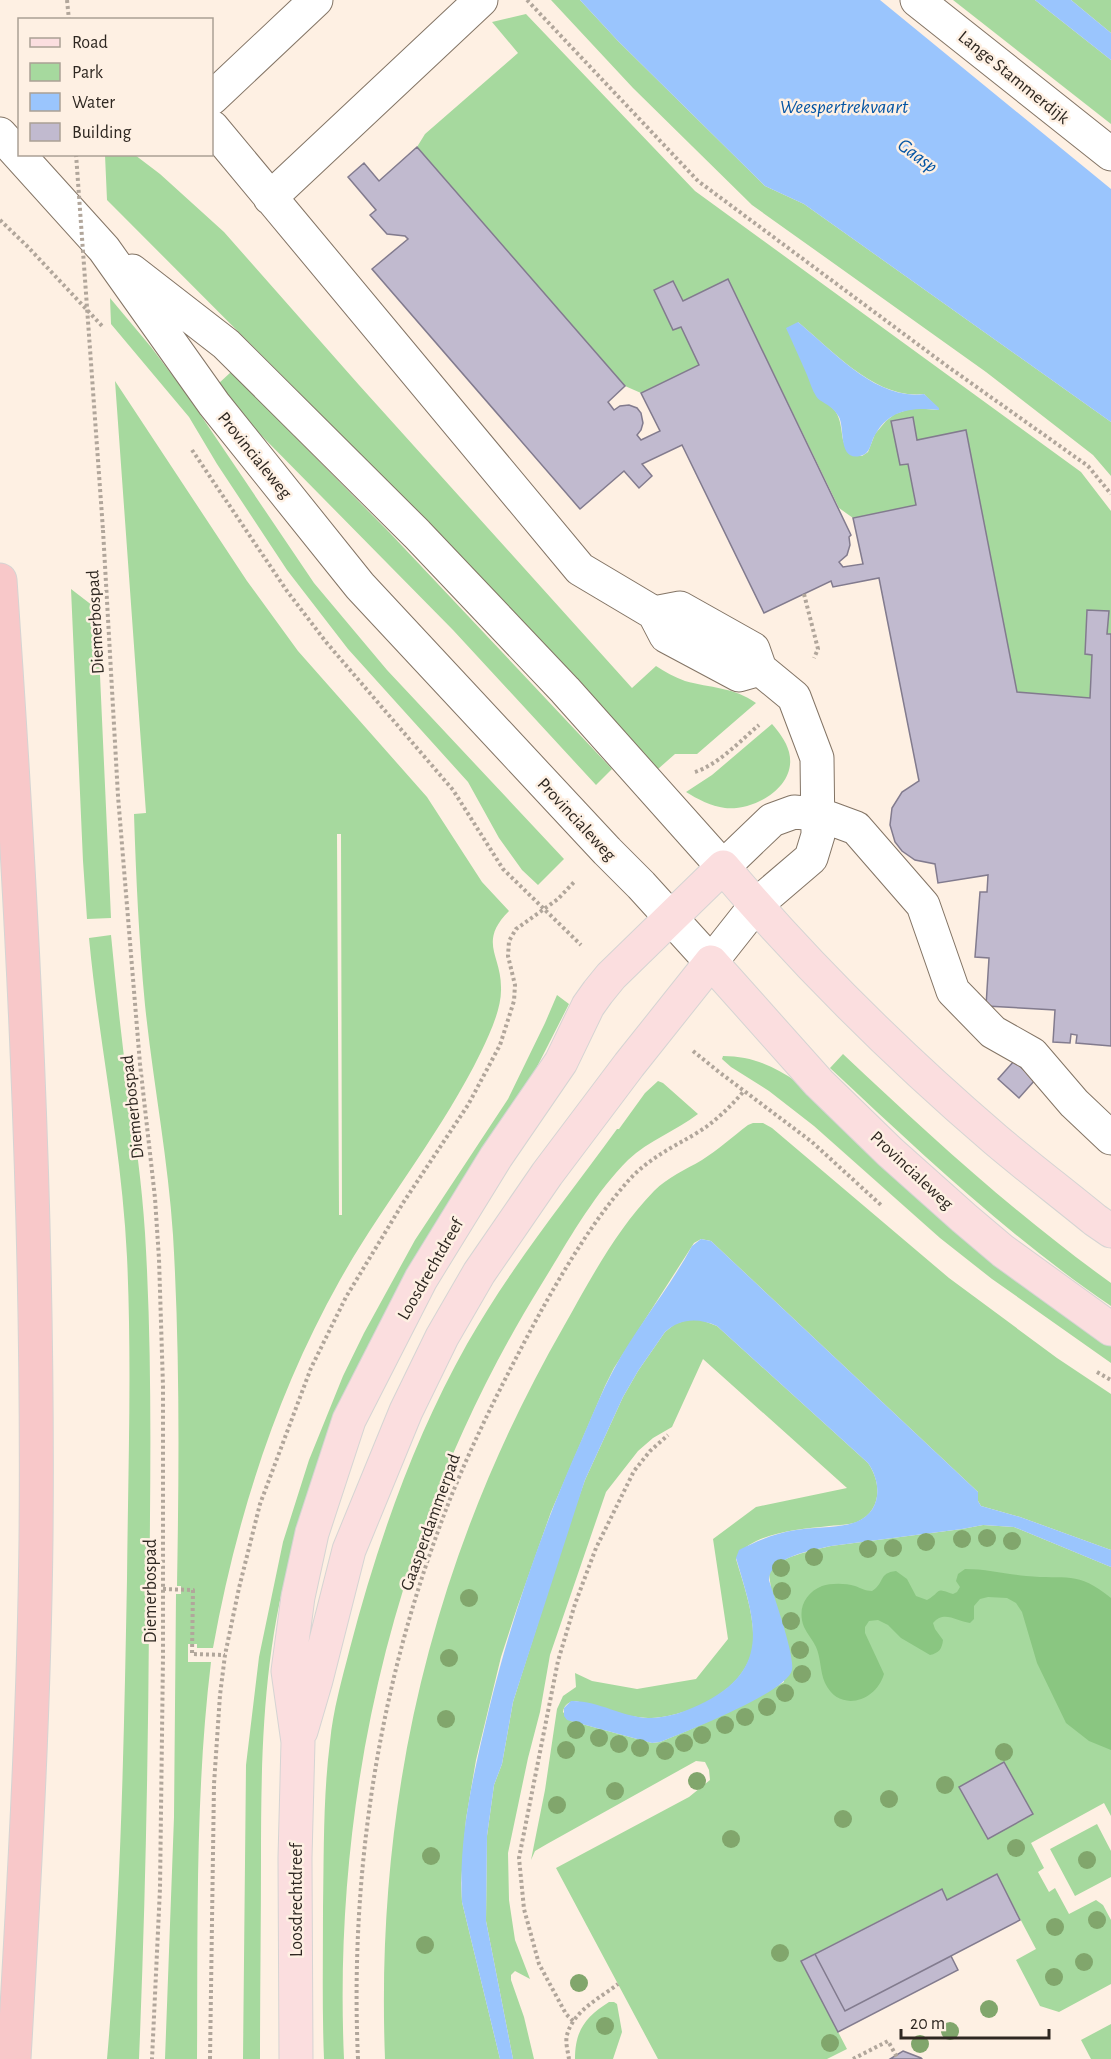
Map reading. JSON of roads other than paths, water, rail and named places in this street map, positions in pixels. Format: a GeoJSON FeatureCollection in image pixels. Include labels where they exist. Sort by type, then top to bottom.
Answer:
{"type":"FeatureCollection","features":[{"type":"Feature","properties":{"kind":"highway"},"geometry":{"type":"LineString","coordinates":[[0,580],[23,943],[32,1164],[35,1351],[36,1539],[30,1762],[14,2059]]}},
{"type":"Feature","properties":{"kind":"main road","name":"Provincialeweg"},"geometry":{"type":"LineString","coordinates":[[723,867],[822,977],[893,1047],[997,1140],[1111,1231]]}},
{"type":"Feature","properties":{"kind":"main road","name":"Loosdrechtdreef"},"geometry":{"type":"LineString","coordinates":[[296,2059],[295,1858],[298,1742],[288,1671],[298,1597],[312,1533],[349,1420],[421,1279],[496,1157],[561,1062],[588,1006],[611,976],[723,867]]}},
{"type":"Feature","properties":{"kind":"main road","name":"Provincialeweg"},"geometry":{"type":"LineString","coordinates":[[711,962],[819,1083],[890,1152],[1004,1251],[1111,1329]]}},
{"type":"Feature","properties":{"kind":"main road","name":"Loosdrechtdreef"},"geometry":{"type":"LineString","coordinates":[[298,1742],[349,1550],[406,1411],[442,1337],[485,1264],[547,1174],[628,1065],[711,962]]}},
{"type":"Feature","properties":{"kind":"street"},"geometry":{"type":"LineString","coordinates":[[213,97],[316,0]]}},
{"type":"Feature","properties":{"kind":"street"},"geometry":{"type":"LineString","coordinates":[[213,128],[270,198],[481,0]]}},
{"type":"Feature","properties":{"kind":"street","name":"Lange Stammerdijk"},"geometry":{"type":"LineString","coordinates":[[917,0],[1111,154]]}},
{"type":"Feature","properties":{"kind":"street","name":"Provincialeweg"},"geometry":{"type":"LineString","coordinates":[[0,134],[18,154]]}},
{"type":"Feature","properties":{"kind":"street","name":"Provincialeweg"},"geometry":{"type":"LineString","coordinates":[[20,156],[104,249],[214,404],[360,586],[711,962]]}},
{"type":"Feature","properties":{"kind":"street","name":"Loosdrechtdreef"},"geometry":{"type":"LineString","coordinates":[[270,198],[579,569],[654,613],[680,608],[753,649],[760,669],[794,697],[817,758],[818,835],[811,858],[756,905],[711,962]]}},
{"type":"Feature","properties":{"kind":"street","name":"Provincialeweg"},"geometry":{"type":"LineString","coordinates":[[104,249],[226,344],[417,534],[565,690],[723,867]]}},
{"type":"Feature","properties":{"kind":"street"},"geometry":{"type":"LineString","coordinates":[[723,867],[772,820],[794,812],[818,814],[856,828],[923,905],[953,991],[993,1032],[1032,1054],[1074,1103],[1111,1138]]}},
{"type":"Feature","properties":{"kind":"water","name":"Weespertrekvaart"},"geometry":{"type":"Polygon","coordinates":[[[580,0],[880,0],[1111,189],[1111,422],[804,204],[765,186],[618,41],[580,0]]]}},
{"type":"Feature","properties":{"kind":"water"},"geometry":{"type":"Polygon","coordinates":[[[1035,0],[1071,0],[1111,33],[1111,60],[1035,0]]]}},
{"type":"Feature","properties":{"kind":"water"},"geometry":{"type":"Polygon","coordinates":[[[798,322],[855,371],[889,390],[906,394],[924,394],[939,410],[911,410],[895,415],[881,426],[864,455],[848,454],[839,417],[815,394],[786,328],[798,322]]]}},
{"type":"Feature","properties":{"kind":"water"},"geometry":{"type":"Polygon","coordinates":[[[701,1239],[711,1241],[978,1492],[978,1501],[981,1506],[1020,1517],[1111,1550],[1111,1567],[1014,1527],[983,1525],[803,1552],[776,1566],[769,1580],[792,1663],[792,1670],[786,1679],[773,1689],[733,1711],[660,1742],[652,1743],[567,1720],[564,1716],[564,1708],[571,1701],[590,1703],[638,1717],[656,1718],[691,1708],[727,1688],[741,1673],[749,1657],[753,1640],[748,1601],[736,1558],[739,1550],[781,1533],[856,1522],[865,1517],[875,1504],[876,1479],[868,1463],[717,1326],[690,1321],[671,1327],[665,1332],[638,1371],[623,1397],[585,1480],[513,1702],[502,1764],[494,1785],[487,1836],[486,1921],[513,2059],[500,2059],[462,1902],[461,1877],[468,1804],[489,1709],[518,1606],[542,1538],[601,1395],[633,1338],[692,1246],[701,1239]]]}},
{"type":"Feature","properties":{"kind":"water label","name":"Gaasp"},"geometry":{"type":"Point","coordinates":[918,155]}}]}
